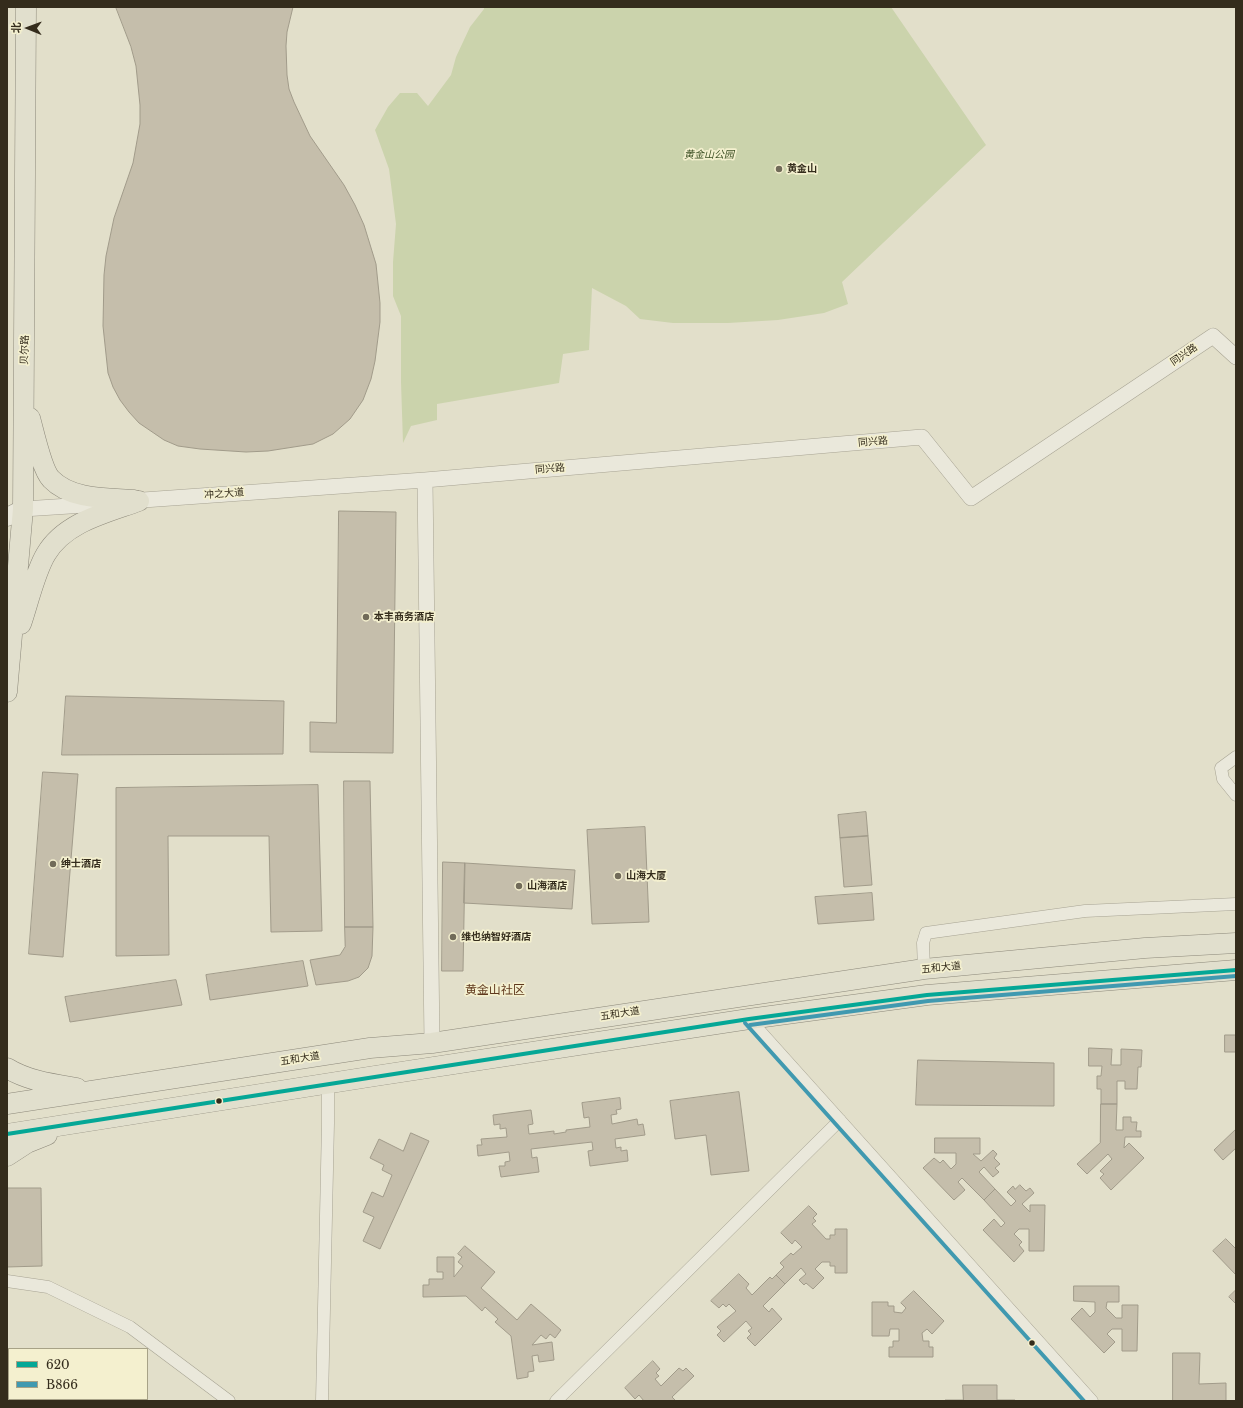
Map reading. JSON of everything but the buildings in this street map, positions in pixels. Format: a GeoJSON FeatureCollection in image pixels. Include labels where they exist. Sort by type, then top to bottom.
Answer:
{"type":"FeatureCollection","features":[{"type":"Feature","properties":{"kind":"main road","name":"贝尔路"},"geometry":{"type":"LineString","coordinates":[[7,692],[10,658],[12,512],[24,399],[26,7]]}},
{"type":"Feature","properties":{"kind":"main road"},"geometry":{"type":"LineString","coordinates":[[24,399],[43,462],[51,479],[70,492],[85,496],[139,501]]}},
{"type":"Feature","properties":{"kind":"main road"},"geometry":{"type":"LineString","coordinates":[[10,658],[39,569],[46,554],[61,535],[82,522],[139,501]]}},
{"type":"Feature","properties":{"kind":"main road","name":"五和大道"},"geometry":{"type":"LineString","coordinates":[[7,1104],[370,1048],[432,1043],[924,969],[1145,948],[1236,943]]}},
{"type":"Feature","properties":{"kind":"main road"},"geometry":{"type":"LineString","coordinates":[[7,1134],[749,1019],[926,995],[1236,970]]}},
{"type":"Feature","properties":{"kind":"main road"},"geometry":{"type":"LineString","coordinates":[[7,1068],[40,1082],[93,1091]]}},
{"type":"Feature","properties":{"kind":"main road"},"geometry":{"type":"LineString","coordinates":[[7,1156],[26,1143],[81,1122]]}},
{"type":"Feature","properties":{"kind":"street","name":"同兴路"},"geometry":{"type":"LineString","coordinates":[[425,480],[922,437],[971,498],[1213,336],[1236,357]]}},
{"type":"Feature","properties":{"kind":"street","name":"冲之大道"},"geometry":{"type":"LineString","coordinates":[[12,512],[425,480]]}},
{"type":"Feature","properties":{"kind":"street"},"geometry":{"type":"LineString","coordinates":[[425,480],[432,1043]]}},
{"type":"Feature","properties":{"kind":"street"},"geometry":{"type":"LineString","coordinates":[[1236,757],[1221,768],[1224,779],[1236,795]]}},
{"type":"Feature","properties":{"kind":"street"},"geometry":{"type":"LineString","coordinates":[[924,969],[923,943],[926,933],[1086,911],[1236,904]]}},
{"type":"Feature","properties":{"kind":"street"},"geometry":{"type":"LineString","coordinates":[[749,1019],[1092,1401]]}},
{"type":"Feature","properties":{"kind":"street"},"geometry":{"type":"LineString","coordinates":[[322,1401],[328,1084]]}},
{"type":"Feature","properties":{"kind":"street"},"geometry":{"type":"LineString","coordinates":[[556,1401],[840,1120]]}},
{"type":"Feature","properties":{"kind":"street"},"geometry":{"type":"LineString","coordinates":[[7,1281],[48,1287],[130,1327],[229,1401]]}},
{"type":"Feature","properties":{"kind":"green space","name":"黄金山公园"},"geometry":{"type":"Polygon","coordinates":[[[484,7],[891,7],[986,145],[842,282],[848,304],[824,313],[778,320],[728,323],[673,323],[640,319],[626,306],[592,288],[589,350],[563,354],[559,383],[437,404],[437,420],[411,426],[403,443],[401,316],[393,296],[393,262],[396,224],[389,169],[375,130],[388,107],[400,93],[417,93],[428,106],[451,75],[456,57],[470,27],[484,7]]]}},
{"type":"Feature","properties":{"kind":"transit line","name":"620"},"geometry":{"type":"LineString","coordinates":[[7,1134],[749,1019],[927,995],[1236,970]]}},
{"type":"Feature","properties":{"kind":"transit line","name":"B866"},"geometry":{"type":"LineString","coordinates":[[750,1025],[928,1001],[1236,976]]}},
{"type":"Feature","properties":{"kind":"transit line","name":"B866"},"geometry":{"type":"LineString","coordinates":[[745,1023],[1084,1401]]}},
{"type":"Feature","properties":{"kind":"place","name":"黄金山"},"geometry":{"type":"Point","coordinates":[779,169]}},
{"type":"Feature","properties":{"kind":"place","name":"本丰商务酒店"},"geometry":{"type":"Point","coordinates":[366,617]}},
{"type":"Feature","properties":{"kind":"place","name":"绅士酒店"},"geometry":{"type":"Point","coordinates":[53,864]}},
{"type":"Feature","properties":{"kind":"place","name":"山海大厦"},"geometry":{"type":"Point","coordinates":[618,876]}},
{"type":"Feature","properties":{"kind":"place","name":"山海酒店"},"geometry":{"type":"Point","coordinates":[519,886]}},
{"type":"Feature","properties":{"kind":"place","name":"维也纳智好酒店"},"geometry":{"type":"Point","coordinates":[453,937]}},
{"type":"Feature","properties":{"kind":"district","name":"黄金山社区"},"geometry":{"type":"Point","coordinates":[495,991]}}]}
